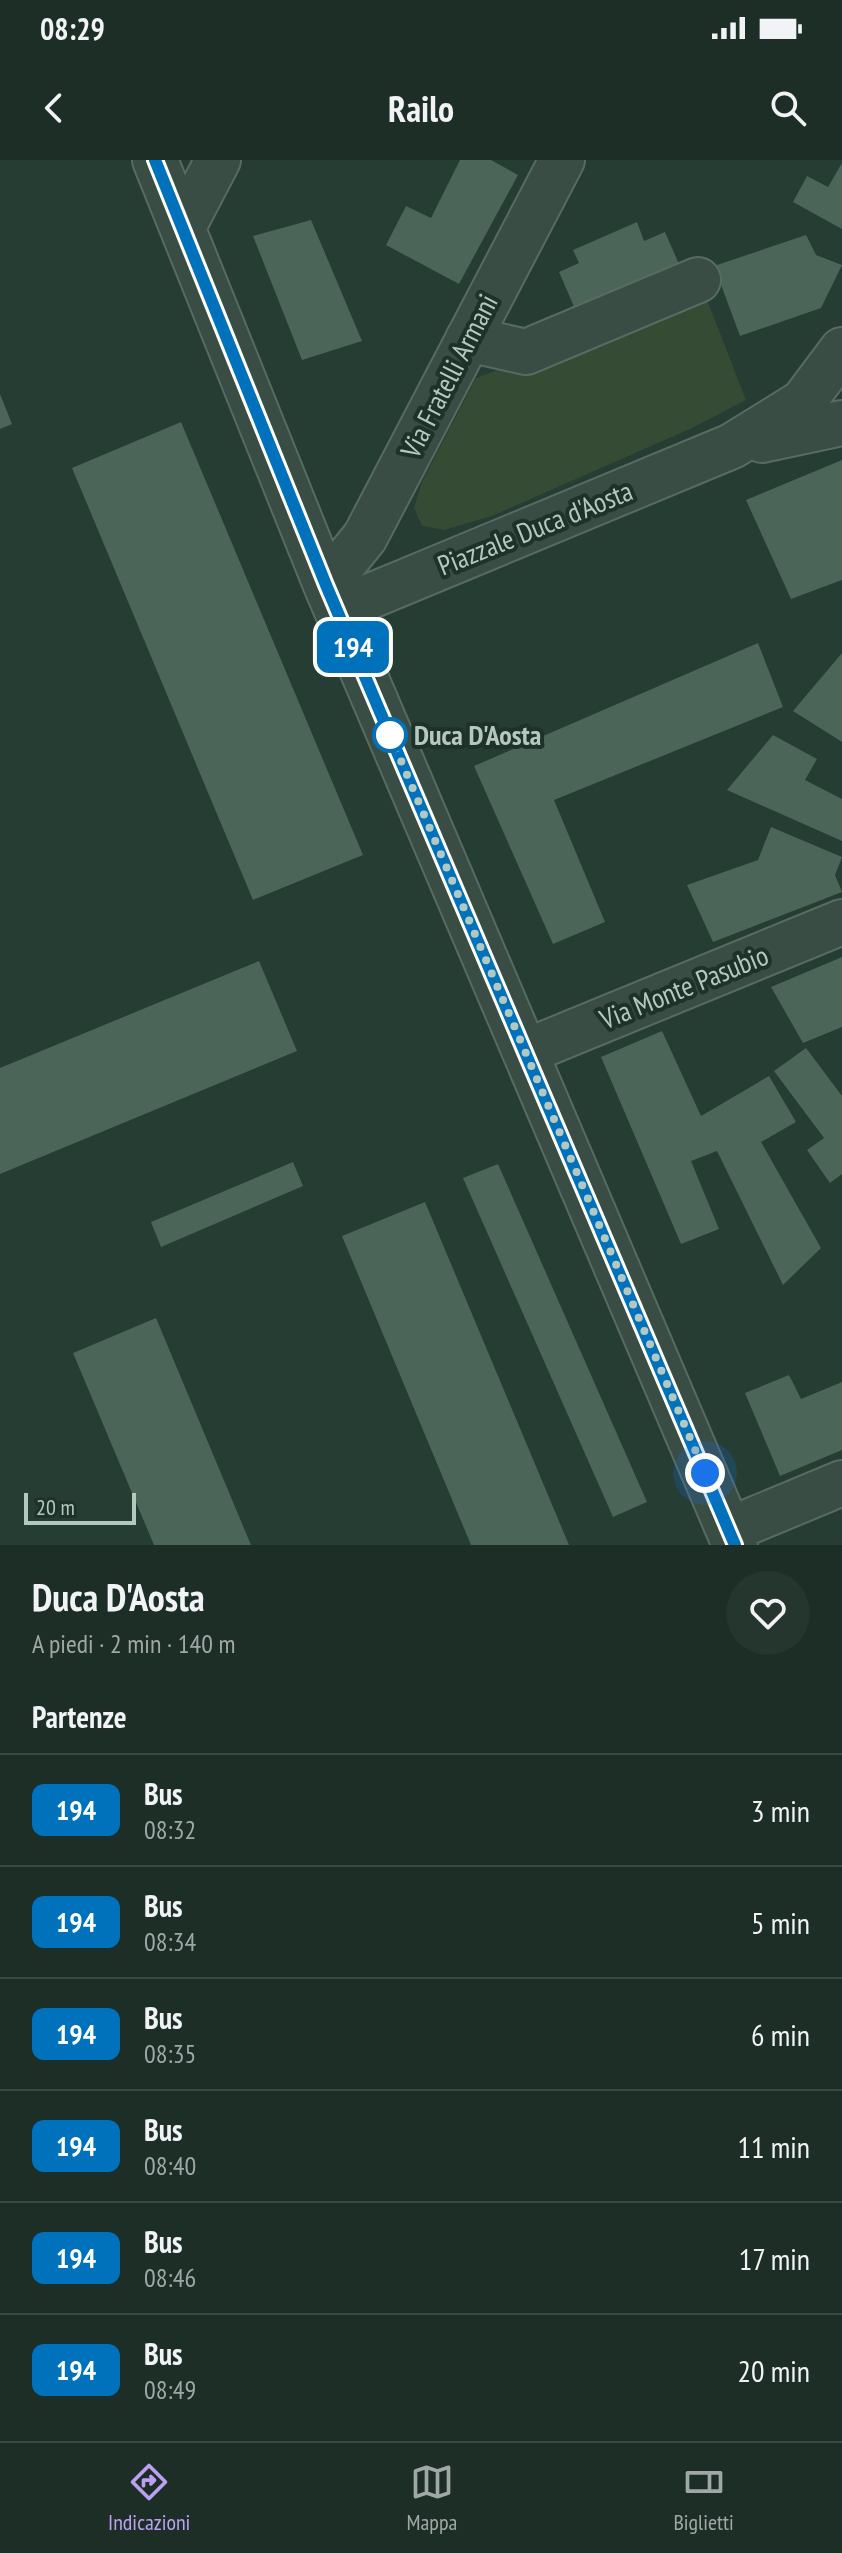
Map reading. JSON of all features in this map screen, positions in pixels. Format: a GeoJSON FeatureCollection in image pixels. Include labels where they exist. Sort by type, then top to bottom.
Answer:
{"type":"FeatureCollection","features":[{"type":"Feature","properties":{"kind":"street"},"geometry":{"type":"LineString","coordinates":[[155,160],[184,225],[331,597],[732,1537],[842,1483]]}},
{"type":"Feature","properties":{"kind":"street"},"geometry":{"type":"LineString","coordinates":[[184,225],[218,160]]}},
{"type":"Feature","properties":{"kind":"street","name":"Via Fratelli Armani"},"geometry":{"type":"LineString","coordinates":[[331,597],[562,160]]}},
{"type":"Feature","properties":{"kind":"street"},"geometry":{"type":"LineString","coordinates":[[468,339],[526,352],[698,280]]}},
{"type":"Feature","properties":{"kind":"street","name":"Piazzale Duca d'Aosta"},"geometry":{"type":"LineString","coordinates":[[732,446],[803,402],[842,350]]}},
{"type":"Feature","properties":{"kind":"street","name":"Piazzale Duca d'Aosta"},"geometry":{"type":"LineString","coordinates":[[331,597],[732,446],[842,423]]}},
{"type":"Feature","properties":{"kind":"street","name":"Via Monte Pasubio"},"geometry":{"type":"LineString","coordinates":[[525,1052],[842,922]]}},
{"type":"Feature","properties":{"kind":"green space"},"geometry":{"type":"Polygon","coordinates":[[[704,292],[746,400],[692,428],[492,516],[444,530],[422,526],[414,508],[422,482],[476,378],[704,292]]]}},
{"type":"Feature","properties":{"kind":"building"},"geometry":{"type":"Polygon","coordinates":[[[460,160],[491,160],[518,175],[459,284],[386,245],[406,206],[431,218],[460,160]]]}},
{"type":"Feature","properties":{"kind":"building"},"geometry":{"type":"Polygon","coordinates":[[[842,163],[842,229],[793,202],[807,176],[828,187],[842,163]]]}},
{"type":"Feature","properties":{"kind":"building"},"geometry":{"type":"Polygon","coordinates":[[[311,220],[362,341],[302,360],[253,236],[311,220]]]}},
{"type":"Feature","properties":{"kind":"building"},"geometry":{"type":"Polygon","coordinates":[[[637,222],[644,241],[665,232],[679,264],[575,309],[559,272],[579,263],[573,250],[637,222]]]}},
{"type":"Feature","properties":{"kind":"building"},"geometry":{"type":"Polygon","coordinates":[[[806,235],[816,255],[842,265],[821,308],[740,336],[714,266],[806,235]]]}},
{"type":"Feature","properties":{"kind":"building"},"geometry":{"type":"Polygon","coordinates":[[[0,394],[12,424],[0,429],[0,394]]]}},
{"type":"Feature","properties":{"kind":"building"},"geometry":{"type":"Polygon","coordinates":[[[181,422],[363,855],[253,900],[72,468],[181,422]]]}},
{"type":"Feature","properties":{"kind":"building"},"geometry":{"type":"Polygon","coordinates":[[[842,460],[842,580],[791,599],[746,500],[842,460]]]}},
{"type":"Feature","properties":{"kind":"building"},"geometry":{"type":"Polygon","coordinates":[[[758,643],[783,707],[554,800],[605,922],[553,944],[474,766],[758,643]]]}},
{"type":"Feature","properties":{"kind":"building"},"geometry":{"type":"Polygon","coordinates":[[[842,653],[842,742],[793,711],[842,653]]]}},
{"type":"Feature","properties":{"kind":"building"},"geometry":{"type":"Polygon","coordinates":[[[773,735],[817,759],[805,780],[842,799],[842,841],[727,790],[773,735]]]}},
{"type":"Feature","properties":{"kind":"building"},"geometry":{"type":"Polygon","coordinates":[[[771,827],[842,857],[835,875],[842,892],[713,942],[687,885],[758,860],[771,827]]]}},
{"type":"Feature","properties":{"kind":"building"},"geometry":{"type":"Polygon","coordinates":[[[842,957],[842,1027],[803,1043],[771,987],[842,957]]]}},
{"type":"Feature","properties":{"kind":"building"},"geometry":{"type":"Polygon","coordinates":[[[259,961],[297,1051],[0,1174],[0,1068],[259,961]]]}},
{"type":"Feature","properties":{"kind":"building"},"geometry":{"type":"Polygon","coordinates":[[[662,1031],[701,1116],[769,1076],[796,1122],[761,1142],[821,1248],[783,1285],[717,1151],[691,1161],[719,1229],[681,1244],[601,1057],[662,1031]]]}},
{"type":"Feature","properties":{"kind":"building"},"geometry":{"type":"Polygon","coordinates":[[[806,1048],[842,1096],[842,1174],[830,1183],[807,1150],[824,1138],[774,1071],[806,1048]]]}},
{"type":"Feature","properties":{"kind":"building"},"geometry":{"type":"Polygon","coordinates":[[[293,1162],[303,1186],[161,1247],[151,1222],[293,1162]]]}},
{"type":"Feature","properties":{"kind":"building"},"geometry":{"type":"Polygon","coordinates":[[[498,1164],[647,1502],[613,1517],[463,1178],[498,1164]]]}},
{"type":"Feature","properties":{"kind":"building"},"geometry":{"type":"Polygon","coordinates":[[[425,1202],[569,1545],[471,1545],[342,1236],[425,1202]]]}},
{"type":"Feature","properties":{"kind":"building"},"geometry":{"type":"Polygon","coordinates":[[[156,1318],[251,1545],[154,1545],[73,1353],[156,1318]]]}},
{"type":"Feature","properties":{"kind":"building"},"geometry":{"type":"Polygon","coordinates":[[[789,1375],[801,1399],[842,1382],[842,1450],[780,1476],[745,1393],[789,1375]]]}},
{"type":"Feature","properties":{"kind":"bus line","name":"194"},"geometry":{"type":"LineString","coordinates":[[155,160],[184,225],[326,585],[735,1545]]}},
{"type":"Feature","properties":{"kind":"place","name":"Duca D'Aosta"},"geometry":{"type":"Point","coordinates":[390,735]}},
{"type":"Feature","properties":{"kind":"route"},"geometry":{"type":"LineString","coordinates":[[390,735],[705,1473]]}}]}
